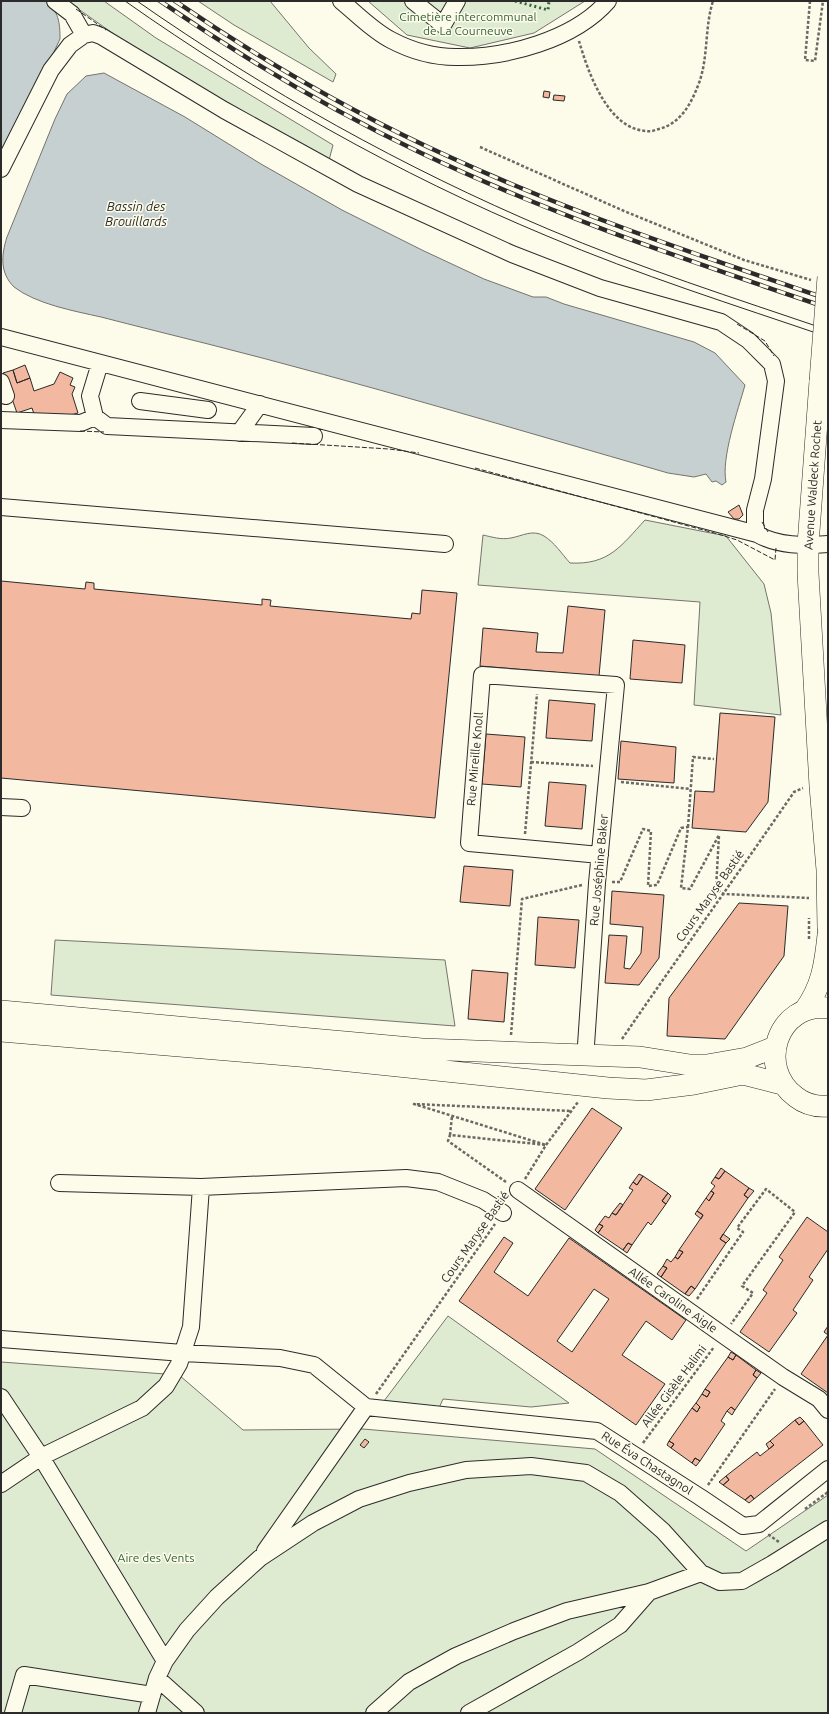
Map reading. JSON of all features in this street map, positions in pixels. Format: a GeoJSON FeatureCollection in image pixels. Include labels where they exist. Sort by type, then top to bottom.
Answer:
{"type":"FeatureCollection","features":[{"type":"Feature","properties":{"kind":"main road","name":"Avenue Waldeck Rochet"},"geometry":{"type":"LineString","coordinates":[[818,545],[821,279]]}},
{"type":"Feature","properties":{"kind":"main road","name":"Avenue Waldeck Rochet"},"geometry":{"type":"LineString","coordinates":[[828,405],[818,545],[808,573],[820,786],[827,870],[828,928]]}},
{"type":"Feature","properties":{"kind":"main road"},"geometry":{"type":"LineString","coordinates":[[818,545],[817,566],[828,693]]}},
{"type":"Feature","properties":{"kind":"main road"},"geometry":{"type":"LineString","coordinates":[[828,935],[826,956],[818,990],[804,1011],[792,1019],[783,1029],[775,1046],[774,1059],[782,1084],[790,1093],[811,1105],[828,1106]]}},
{"type":"Feature","properties":{"kind":"main road"},"geometry":{"type":"LineString","coordinates":[[804,1011],[821,1007],[828,1008]]}},
{"type":"Feature","properties":{"kind":"main road"},"geometry":{"type":"LineString","coordinates":[[1,1011],[422,1049],[640,1056],[690,1065],[707,1065],[747,1058],[775,1046]]}},
{"type":"Feature","properties":{"kind":"main road"},"geometry":{"type":"LineString","coordinates":[[1,1031],[311,1057],[608,1088],[646,1090],[694,1084],[743,1074],[782,1084]]}},
{"type":"Feature","properties":{"kind":"street"},"geometry":{"type":"LineString","coordinates":[[55,1],[72,14],[84,35]]}},
{"type":"Feature","properties":{"kind":"street"},"geometry":{"type":"LineString","coordinates":[[341,1],[390,40],[432,54],[454,57],[504,53],[531,46],[586,22],[608,1]]}},
{"type":"Feature","properties":{"kind":"street"},"geometry":{"type":"LineString","coordinates":[[413,1],[442,25],[457,1]]}},
{"type":"Feature","properties":{"kind":"street"},"geometry":{"type":"LineString","coordinates":[[1,169],[51,70],[70,45],[84,35],[93,34],[101,36],[224,110],[358,184],[512,254],[600,288],[721,322],[748,340],[772,364],[776,381],[763,479],[755,510],[754,523],[757,534]]}},
{"type":"Feature","properties":{"kind":"street"},"geometry":{"type":"LineString","coordinates":[[1,337],[757,534],[776,543],[818,545]]}},
{"type":"Feature","properties":{"kind":"street"},"geometry":{"type":"LineString","coordinates":[[100,363],[90,396],[95,417],[107,426],[314,436]]}},
{"type":"Feature","properties":{"kind":"street"},"geometry":{"type":"LineString","coordinates":[[214,392],[208,410],[214,432]]}},
{"type":"Feature","properties":{"kind":"street"},"geometry":{"type":"LineString","coordinates":[[140,401],[208,410]]}},
{"type":"Feature","properties":{"kind":"street"},"geometry":{"type":"LineString","coordinates":[[239,433],[260,404]]}},
{"type":"Feature","properties":{"kind":"street"},"geometry":{"type":"LineString","coordinates":[[1,420],[81,423],[95,417]]}},
{"type":"Feature","properties":{"kind":"street"},"geometry":{"type":"LineString","coordinates":[[1,507],[445,544]]}},
{"type":"Feature","properties":{"kind":"street","name":"Rue Mireille Knoll"},"geometry":{"type":"LineString","coordinates":[[524,848],[468,843],[482,675],[538,680]]}},
{"type":"Feature","properties":{"kind":"street","name":"Rue Joséphine Baker"},"geometry":{"type":"LineString","coordinates":[[538,680],[616,685],[597,883],[590,1001],[584,1055]]}},
{"type":"Feature","properties":{"kind":"street"},"geometry":{"type":"LineString","coordinates":[[1,807],[22,808]]}},
{"type":"Feature","properties":{"kind":"street"},"geometry":{"type":"LineString","coordinates":[[524,848],[600,855]]}},
{"type":"Feature","properties":{"kind":"street"},"geometry":{"type":"LineString","coordinates":[[59,1183],[201,1187],[406,1178],[438,1182],[483,1200],[503,1213]]}},
{"type":"Feature","properties":{"kind":"street"},"geometry":{"type":"LineString","coordinates":[[1,1484],[41,1457],[142,1408],[166,1386],[180,1364],[191,1328],[201,1187]]}},
{"type":"Feature","properties":{"kind":"street","name":"Allée Caroline Aigle"},"geometry":{"type":"LineString","coordinates":[[518,1190],[783,1377],[819,1399],[828,1410]]}},
{"type":"Feature","properties":{"kind":"street"},"geometry":{"type":"LineString","coordinates":[[1,1339],[183,1353],[280,1358],[314,1365],[366,1407],[260,1558]]}},
{"type":"Feature","properties":{"kind":"street"},"geometry":{"type":"LineString","coordinates":[[1,1397],[41,1457],[165,1661]]}},
{"type":"Feature","properties":{"kind":"street","name":"Rue Éva Chastagnol"},"geometry":{"type":"LineString","coordinates":[[366,1407],[597,1431],[743,1526],[759,1524],[828,1469]]}},
{"type":"Feature","properties":{"kind":"street"},"geometry":{"type":"LineString","coordinates":[[147,1713],[157,1678],[165,1661],[187,1630],[217,1597],[260,1558],[313,1523],[359,1499],[409,1483],[466,1470],[531,1466],[586,1473],[620,1493],[663,1531],[701,1573],[720,1582],[742,1581],[828,1529]]}},
{"type":"Feature","properties":{"kind":"street"},"geometry":{"type":"LineString","coordinates":[[374,1713],[410,1682],[470,1650],[514,1631],[567,1611],[649,1592],[701,1573]]}},
{"type":"Feature","properties":{"kind":"street"},"geometry":{"type":"LineString","coordinates":[[469,1713],[578,1652],[620,1625],[649,1592]]}},
{"type":"Feature","properties":{"kind":"street"},"geometry":{"type":"LineString","coordinates":[[13,1713],[24,1675],[152,1694]]}},
{"type":"Feature","properties":{"kind":"street"},"geometry":{"type":"LineString","coordinates":[[157,1678],[196,1713]]}},
{"type":"Feature","properties":{"kind":"path"},"geometry":{"type":"LineString","coordinates":[[574,28],[588,70],[607,105],[620,120],[632,128],[648,132],[663,128],[676,120],[689,106],[698,86],[704,62],[710,12],[713,1]]}},
{"type":"Feature","properties":{"kind":"path"},"geometry":{"type":"LineString","coordinates":[[810,1],[805,60],[815,61],[824,1]]}},
{"type":"Feature","properties":{"kind":"path"},"geometry":{"type":"LineString","coordinates":[[480,146],[624,211],[744,260],[821,279]]}},
{"type":"Feature","properties":{"kind":"path"},"geometry":{"type":"LineString","coordinates":[[524,848],[538,680]]}},
{"type":"Feature","properties":{"kind":"path"},"geometry":{"type":"LineString","coordinates":[[714,759],[693,758],[688,827],[681,888],[690,889],[719,835],[716,888],[724,894],[809,898]]}},
{"type":"Feature","properties":{"kind":"path"},"geometry":{"type":"LineString","coordinates":[[531,762],[690,789]]}},
{"type":"Feature","properties":{"kind":"path","name":"Cours Maryse Bastié"},"geometry":{"type":"LineString","coordinates":[[622,1040],[698,928],[724,894],[794,792],[807,787],[820,786]]}},
{"type":"Feature","properties":{"kind":"path"},"geometry":{"type":"LineString","coordinates":[[510,1039],[522,900],[580,885],[620,882],[643,829],[651,831],[648,886],[657,885],[681,828],[688,827]]}},
{"type":"Feature","properties":{"kind":"path","name":"Cours Maryse Bastié"},"geometry":{"type":"LineString","coordinates":[[518,1190],[546,1145],[581,1097]]}},
{"type":"Feature","properties":{"kind":"path"},"geometry":{"type":"LineString","coordinates":[[546,1145],[414,1104],[571,1111]]}},
{"type":"Feature","properties":{"kind":"path"},"geometry":{"type":"LineString","coordinates":[[452,1116],[448,1142],[518,1190]]}},
{"type":"Feature","properties":{"kind":"path"},"geometry":{"type":"LineString","coordinates":[[450,1135],[546,1145]]}},
{"type":"Feature","properties":{"kind":"path","name":"Allée Gisèle Halimi"},"geometry":{"type":"LineString","coordinates":[[634,1454],[753,1293],[742,1286],[795,1212],[766,1189],[737,1228],[743,1232],[688,1311]]}},
{"type":"Feature","properties":{"kind":"path","name":"Cours Maryse Bastié"},"geometry":{"type":"LineString","coordinates":[[366,1407],[503,1213]]}},
{"type":"Feature","properties":{"kind":"path"},"geometry":{"type":"LineString","coordinates":[[700,1497],[783,1377]]}},
{"type":"Feature","properties":{"kind":"path"},"geometry":{"type":"LineString","coordinates":[[799,1513],[828,1492]]}},
{"type":"Feature","properties":{"kind":"path"},"geometry":{"type":"LineString","coordinates":[[775,1531],[769,1535],[793,1551]]}},
{"type":"Feature","properties":{"kind":"green space"},"geometry":{"type":"Polygon","coordinates":[[[67,1],[104,1],[156,38],[333,145],[328,164],[145,56],[67,1]]]}},
{"type":"Feature","properties":{"kind":"green space"},"geometry":{"type":"Polygon","coordinates":[[[198,1],[270,1],[309,48],[336,74],[333,82],[234,25],[198,1]]]}},
{"type":"Feature","properties":{"kind":"green space","name":"Cimetière intercommunal de La Courneuve"},"geometry":{"type":"Polygon","coordinates":[[[368,1],[585,1],[534,33],[470,48],[407,35],[368,1]]]}},
{"type":"Feature","properties":{"kind":"green space"},"geometry":{"type":"Polygon","coordinates":[[[645,520],[726,536],[764,584],[771,613],[781,715],[694,705],[700,602],[478,585],[483,535],[504,539],[532,533],[540,534],[551,541],[570,563],[583,563],[595,561],[613,552],[629,538],[645,520]]]}},
{"type":"Feature","properties":{"kind":"green space"},"geometry":{"type":"Polygon","coordinates":[[[55,940],[445,960],[455,1026],[51,995],[55,940]]]}},
{"type":"Feature","properties":{"kind":"green space"},"geometry":{"type":"Polygon","coordinates":[[[448,1316],[569,1403],[531,1407],[443,1399],[439,1408],[384,1401],[448,1316]]]}},
{"type":"Feature","properties":{"kind":"green space","name":"Aire des Vents"},"geometry":{"type":"Polygon","coordinates":[[[1,1362],[179,1375],[243,1430],[363,1429],[595,1449],[746,1551],[828,1495],[828,1713],[1,1713],[1,1362]]]}},
{"type":"Feature","properties":{"kind":"water"},"geometry":{"type":"Polygon","coordinates":[[[1,1],[45,1],[50,5],[58,18],[60,39],[1,164],[1,1]]]}},
{"type":"Feature","properties":{"kind":"water","name":"Bassin des Brouillards"},"geometry":{"type":"Polygon","coordinates":[[[104,73],[185,117],[261,164],[342,210],[484,279],[533,297],[546,297],[564,304],[694,342],[715,353],[745,385],[728,447],[725,472],[726,482],[722,485],[716,481],[712,482],[706,474],[694,477],[668,473],[323,374],[56,306],[23,293],[9,282],[4,270],[3,257],[7,237],[55,119],[67,94],[86,76],[104,73]]]}},
{"type":"Feature","properties":{"kind":"building"},"geometry":{"type":"Polygon","coordinates":[[[544,91],[550,92],[549,98],[543,97],[544,91]]]}},
{"type":"Feature","properties":{"kind":"building"},"geometry":{"type":"Polygon","coordinates":[[[554,95],[565,96],[564,101],[553,100],[554,95]]]}},
{"type":"Feature","properties":{"kind":"building"},"geometry":{"type":"Polygon","coordinates":[[[25,365],[30,378],[17,383],[13,370],[25,365]]]}},
{"type":"Feature","properties":{"kind":"building"},"geometry":{"type":"Polygon","coordinates":[[[13,370],[17,383],[30,378],[34,391],[54,384],[60,372],[73,378],[70,385],[75,387],[72,394],[78,413],[67,416],[34,414],[32,408],[17,413],[3,373],[13,370]]]}},
{"type":"Feature","properties":{"kind":"building"},"geometry":{"type":"Polygon","coordinates":[[[739,505],[743,515],[739,519],[734,519],[728,512],[739,505]]]}},
{"type":"Feature","properties":{"kind":"building"},"geometry":{"type":"Polygon","coordinates":[[[1,581],[85,589],[86,582],[94,583],[94,589],[262,605],[262,599],[271,600],[270,606],[411,619],[412,613],[420,614],[422,590],[457,593],[435,818],[1,778],[1,581]]]}},
{"type":"Feature","properties":{"kind":"building"},"geometry":{"type":"Polygon","coordinates":[[[568,606],[605,610],[599,676],[480,666],[483,628],[538,633],[536,652],[563,653],[568,606]]]}},
{"type":"Feature","properties":{"kind":"building"},"geometry":{"type":"Polygon","coordinates":[[[633,640],[685,645],[682,683],[630,679],[633,640]]]}},
{"type":"Feature","properties":{"kind":"building"},"geometry":{"type":"Polygon","coordinates":[[[549,700],[595,704],[592,741],[546,738],[549,700]]]}},
{"type":"Feature","properties":{"kind":"building"},"geometry":{"type":"Polygon","coordinates":[[[720,713],[775,717],[768,802],[746,832],[692,828],[695,791],[714,792],[720,713]]]}},
{"type":"Feature","properties":{"kind":"building"},"geometry":{"type":"Polygon","coordinates":[[[486,734],[525,737],[521,787],[482,784],[486,734]]]}},
{"type":"Feature","properties":{"kind":"building"},"geometry":{"type":"Polygon","coordinates":[[[621,741],[676,747],[674,783],[618,779],[621,741]]]}},
{"type":"Feature","properties":{"kind":"building"},"geometry":{"type":"Polygon","coordinates":[[[549,782],[586,785],[582,829],[545,826],[549,782]]]}},
{"type":"Feature","properties":{"kind":"building"},"geometry":{"type":"Polygon","coordinates":[[[464,866],[513,870],[510,906],[460,902],[464,866]]]}},
{"type":"Feature","properties":{"kind":"building"},"geometry":{"type":"Polygon","coordinates":[[[612,891],[664,895],[659,958],[639,985],[605,983],[609,935],[627,936],[624,968],[630,969],[641,953],[643,927],[610,924],[612,891]]]}},
{"type":"Feature","properties":{"kind":"building"},"geometry":{"type":"Polygon","coordinates":[[[739,903],[788,906],[784,956],[725,1039],[667,1036],[669,998],[739,903]]]}},
{"type":"Feature","properties":{"kind":"building"},"geometry":{"type":"Polygon","coordinates":[[[538,917],[579,920],[575,968],[535,965],[538,917]]]}},
{"type":"Feature","properties":{"kind":"building"},"geometry":{"type":"Polygon","coordinates":[[[472,970],[508,973],[504,1022],[468,1019],[472,970]]]}},
{"type":"Feature","properties":{"kind":"building"},"geometry":{"type":"Polygon","coordinates":[[[592,1108],[622,1128],[565,1210],[535,1189],[592,1108]]]}},
{"type":"Feature","properties":{"kind":"building"},"geometry":{"type":"Polygon","coordinates":[[[721,1168],[725,1171],[719,1179],[715,1177],[721,1168]]]}},
{"type":"Feature","properties":{"kind":"building"},"geometry":{"type":"Polygon","coordinates":[[[725,1171],[749,1188],[744,1195],[748,1198],[720,1239],[726,1243],[695,1289],[691,1286],[685,1294],[661,1277],[667,1268],[663,1266],[667,1259],[671,1262],[675,1257],[678,1259],[683,1252],[679,1250],[703,1215],[697,1211],[706,1198],[709,1201],[714,1193],[711,1191],[715,1186],[711,1183],[715,1177],[719,1179],[725,1171]]]}},
{"type":"Feature","properties":{"kind":"building"},"geometry":{"type":"Polygon","coordinates":[[[639,1174],[643,1176],[637,1185],[633,1182],[639,1174]]]}},
{"type":"Feature","properties":{"kind":"building"},"geometry":{"type":"Polygon","coordinates":[[[643,1176],[668,1193],[662,1201],[666,1204],[651,1225],[648,1222],[632,1245],[628,1243],[623,1250],[598,1233],[603,1226],[599,1224],[605,1216],[609,1218],[612,1213],[616,1215],[633,1190],[629,1188],[633,1182],[637,1185],[643,1176]]]}},
{"type":"Feature","properties":{"kind":"building"},"geometry":{"type":"Polygon","coordinates":[[[749,1188],[754,1191],[748,1198],[744,1195],[749,1188]]]}},
{"type":"Feature","properties":{"kind":"building"},"geometry":{"type":"Polygon","coordinates":[[[711,1191],[714,1193],[709,1201],[706,1198],[711,1191]]]}},
{"type":"Feature","properties":{"kind":"building"},"geometry":{"type":"Polygon","coordinates":[[[668,1193],[671,1196],[666,1204],[662,1201],[668,1193]]]}},
{"type":"Feature","properties":{"kind":"building"},"geometry":{"type":"Polygon","coordinates":[[[620,1203],[623,1205],[616,1215],[612,1213],[620,1203]]]}},
{"type":"Feature","properties":{"kind":"building"},"geometry":{"type":"Polygon","coordinates":[[[697,1211],[703,1215],[701,1219],[695,1214],[697,1211]]]}},
{"type":"Feature","properties":{"kind":"building"},"geometry":{"type":"Polygon","coordinates":[[[807,1217],[828,1232],[828,1249],[809,1277],[813,1280],[793,1310],[797,1313],[769,1352],[740,1332],[767,1293],[763,1290],[783,1260],[779,1257],[807,1217]]]}},
{"type":"Feature","properties":{"kind":"building"},"geometry":{"type":"Polygon","coordinates":[[[599,1224],[603,1226],[598,1233],[595,1230],[599,1224]]]}},
{"type":"Feature","properties":{"kind":"building"},"geometry":{"type":"Polygon","coordinates":[[[723,1234],[730,1239],[726,1243],[720,1239],[723,1234]]]}},
{"type":"Feature","properties":{"kind":"building"},"geometry":{"type":"Polygon","coordinates":[[[504,1237],[513,1243],[494,1272],[528,1296],[569,1238],[686,1320],[672,1340],[646,1321],[622,1355],[665,1384],[636,1425],[459,1301],[504,1237]],[[594,1289],[557,1341],[572,1352],[609,1299],[594,1289]]]}},
{"type":"Feature","properties":{"kind":"building"},"geometry":{"type":"Polygon","coordinates":[[[628,1243],[632,1245],[627,1253],[623,1250],[628,1243]]]}},
{"type":"Feature","properties":{"kind":"building"},"geometry":{"type":"Polygon","coordinates":[[[679,1250],[683,1252],[678,1259],[675,1257],[679,1250]]]}},
{"type":"Feature","properties":{"kind":"building"},"geometry":{"type":"Polygon","coordinates":[[[663,1266],[667,1268],[661,1277],[657,1274],[663,1266]]]}},
{"type":"Feature","properties":{"kind":"building"},"geometry":{"type":"Polygon","coordinates":[[[691,1286],[695,1289],[689,1296],[685,1294],[691,1286]]]}},
{"type":"Feature","properties":{"kind":"building"},"geometry":{"type":"Polygon","coordinates":[[[828,1326],[828,1335],[824,1332],[828,1326]]]}},
{"type":"Feature","properties":{"kind":"building"},"geometry":{"type":"Polygon","coordinates":[[[828,1335],[828,1393],[801,1374],[828,1335]]]}},
{"type":"Feature","properties":{"kind":"building"},"geometry":{"type":"Polygon","coordinates":[[[731,1352],[736,1355],[733,1360],[728,1357],[731,1352]]]}},
{"type":"Feature","properties":{"kind":"building"},"geometry":{"type":"Polygon","coordinates":[[[736,1355],[756,1370],[753,1375],[757,1378],[735,1410],[731,1407],[727,1411],[721,1421],[725,1424],[700,1461],[695,1458],[692,1463],[671,1448],[674,1444],[669,1441],[692,1408],[697,1412],[700,1407],[696,1403],[702,1394],[707,1397],[710,1392],[705,1389],[728,1357],[733,1360],[736,1355]]]}},
{"type":"Feature","properties":{"kind":"building"},"geometry":{"type":"Polygon","coordinates":[[[756,1370],[761,1373],[757,1378],[753,1375],[756,1370]]]}},
{"type":"Feature","properties":{"kind":"building"},"geometry":{"type":"Polygon","coordinates":[[[705,1389],[710,1392],[707,1397],[702,1394],[705,1389]]]}},
{"type":"Feature","properties":{"kind":"building"},"geometry":{"type":"Polygon","coordinates":[[[696,1403],[700,1407],[697,1412],[692,1408],[696,1403]]]}},
{"type":"Feature","properties":{"kind":"building"},"geometry":{"type":"Polygon","coordinates":[[[731,1407],[735,1410],[732,1415],[727,1411],[731,1407]]]}},
{"type":"Feature","properties":{"kind":"building"},"geometry":{"type":"Polygon","coordinates":[[[800,1417],[804,1421],[799,1425],[795,1420],[800,1417]]]}},
{"type":"Feature","properties":{"kind":"building"},"geometry":{"type":"Polygon","coordinates":[[[795,1420],[799,1425],[804,1421],[823,1445],[754,1499],[751,1495],[745,1500],[723,1485],[729,1480],[726,1476],[757,1452],[760,1456],[774,1445],[770,1441],[795,1420]]]}},
{"type":"Feature","properties":{"kind":"building"},"geometry":{"type":"Polygon","coordinates":[[[365,1439],[369,1442],[364,1448],[360,1445],[365,1439]]]}},
{"type":"Feature","properties":{"kind":"building"},"geometry":{"type":"Polygon","coordinates":[[[669,1441],[674,1444],[671,1448],[667,1445],[669,1441]]]}},
{"type":"Feature","properties":{"kind":"building"},"geometry":{"type":"Polygon","coordinates":[[[770,1441],[774,1445],[769,1449],[766,1444],[770,1441]]]}},
{"type":"Feature","properties":{"kind":"building"},"geometry":{"type":"Polygon","coordinates":[[[695,1458],[700,1461],[696,1466],[692,1463],[695,1458]]]}},
{"type":"Feature","properties":{"kind":"building"},"geometry":{"type":"Polygon","coordinates":[[[726,1476],[729,1480],[723,1485],[719,1482],[726,1476]]]}},
{"type":"Feature","properties":{"kind":"building"},"geometry":{"type":"Polygon","coordinates":[[[751,1495],[754,1499],[749,1503],[745,1500],[751,1495]]]}},
{"type":"Feature","properties":{"kind":"tram line"},"geometry":{"type":"LineString","coordinates":[[125,1],[175,35],[277,100],[383,159],[437,186],[547,236],[616,264],[828,337]]}},
{"type":"Feature","properties":{"kind":"tram line"},"geometry":{"type":"LineString","coordinates":[[137,1],[235,66],[286,97],[389,154],[441,180],[548,229],[617,257],[828,330]]}},
{"type":"Feature","properties":{"kind":"railway"},"geometry":{"type":"LineString","coordinates":[[160,1],[223,43],[287,82],[385,136],[469,175],[570,217],[621,236],[828,308]]}},
{"type":"Feature","properties":{"kind":"railway"},"geometry":{"type":"LineString","coordinates":[[175,1],[242,45],[310,86],[344,105],[452,158],[544,198],[591,216],[828,299]]}},
{"type":"Feature","properties":{"kind":"hedge"},"geometry":{"type":"LineString","coordinates":[[515,1],[548,10],[549,1]]}},
{"type":"Feature","properties":{"kind":"fence"},"geometry":{"type":"LineString","coordinates":[[76,9],[106,30]]}},
{"type":"Feature","properties":{"kind":"fence"},"geometry":{"type":"LineString","coordinates":[[737,324],[765,341],[774,356]]}},
{"type":"Feature","properties":{"kind":"fence"},"geometry":{"type":"LineString","coordinates":[[80,431],[104,432]]}},
{"type":"Feature","properties":{"kind":"fence"},"geometry":{"type":"LineString","coordinates":[[292,443],[389,449],[419,453]]}},
{"type":"Feature","properties":{"kind":"fence"},"geometry":{"type":"LineString","coordinates":[[475,468],[718,534],[737,540],[775,560],[776,548]]}},
{"type":"Feature","properties":{"kind":"fence"},"geometry":{"type":"LineString","coordinates":[[762,522],[768,532]]}}]}
